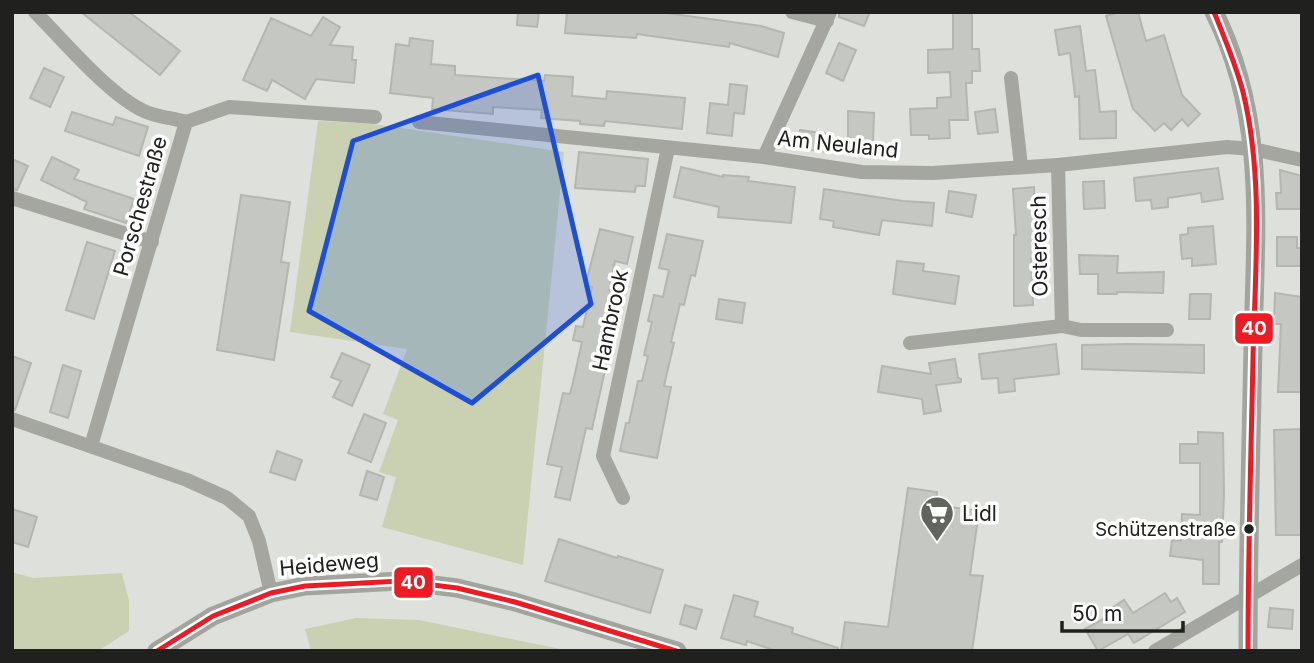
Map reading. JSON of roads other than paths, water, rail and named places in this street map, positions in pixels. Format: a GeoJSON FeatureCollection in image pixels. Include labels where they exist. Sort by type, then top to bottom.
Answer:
{"type":"FeatureCollection","features":[{"type":"Feature","properties":{"kind":"street"},"geometry":{"type":"LineString","coordinates":[[35,12],[94,72],[144,112],[186,122]]}},
{"type":"Feature","properties":{"kind":"street"},"geometry":{"type":"LineString","coordinates":[[764,157],[828,17],[792,12]]}},
{"type":"Feature","properties":{"kind":"street"},"geometry":{"type":"LineString","coordinates":[[1214,12],[1244,89],[1256,173],[1248,651]]}},
{"type":"Feature","properties":{"kind":"street"},"geometry":{"type":"LineString","coordinates":[[1011,78],[1021,166]]}},
{"type":"Feature","properties":{"kind":"street","name":"Porschestraße"},"geometry":{"type":"LineString","coordinates":[[91,446],[186,122],[229,107],[375,117]]}},
{"type":"Feature","properties":{"kind":"street","name":"Am Neuland"},"geometry":{"type":"LineString","coordinates":[[419,122],[764,157],[862,172],[933,173],[1058,165],[1227,147],[1253,149],[1302,160]]}},
{"type":"Feature","properties":{"kind":"street","name":"Hambrook"},"geometry":{"type":"LineString","coordinates":[[623,498],[603,456],[668,148]]}},
{"type":"Feature","properties":{"kind":"street","name":"Osteresch"},"geometry":{"type":"LineString","coordinates":[[1058,165],[1062,326]]}},
{"type":"Feature","properties":{"kind":"street"},"geometry":{"type":"LineString","coordinates":[[12,198],[152,242]]}},
{"type":"Feature","properties":{"kind":"street","name":"Osteresch"},"geometry":{"type":"LineString","coordinates":[[910,343],[1062,326],[1081,330],[1167,330]]}},
{"type":"Feature","properties":{"kind":"street","name":"Heideweg"},"geometry":{"type":"LineString","coordinates":[[12,419],[187,480],[227,498],[249,516],[259,541],[271,593],[305,586],[401,581],[457,588],[515,602],[677,651]]}},
{"type":"Feature","properties":{"kind":"street"},"geometry":{"type":"LineString","coordinates":[[1155,651],[1302,565]]}},
{"type":"Feature","properties":{"kind":"street"},"geometry":{"type":"LineString","coordinates":[[157,651],[214,616],[271,593]]}},
{"type":"Feature","properties":{"kind":"place","name":"Schützenstraße"},"geometry":{"type":"Point","coordinates":[1249,529]}},
{"type":"Feature","properties":{"kind":"place","name":"Lidl"},"geometry":{"type":"Point","coordinates":[937,543]}}]}
